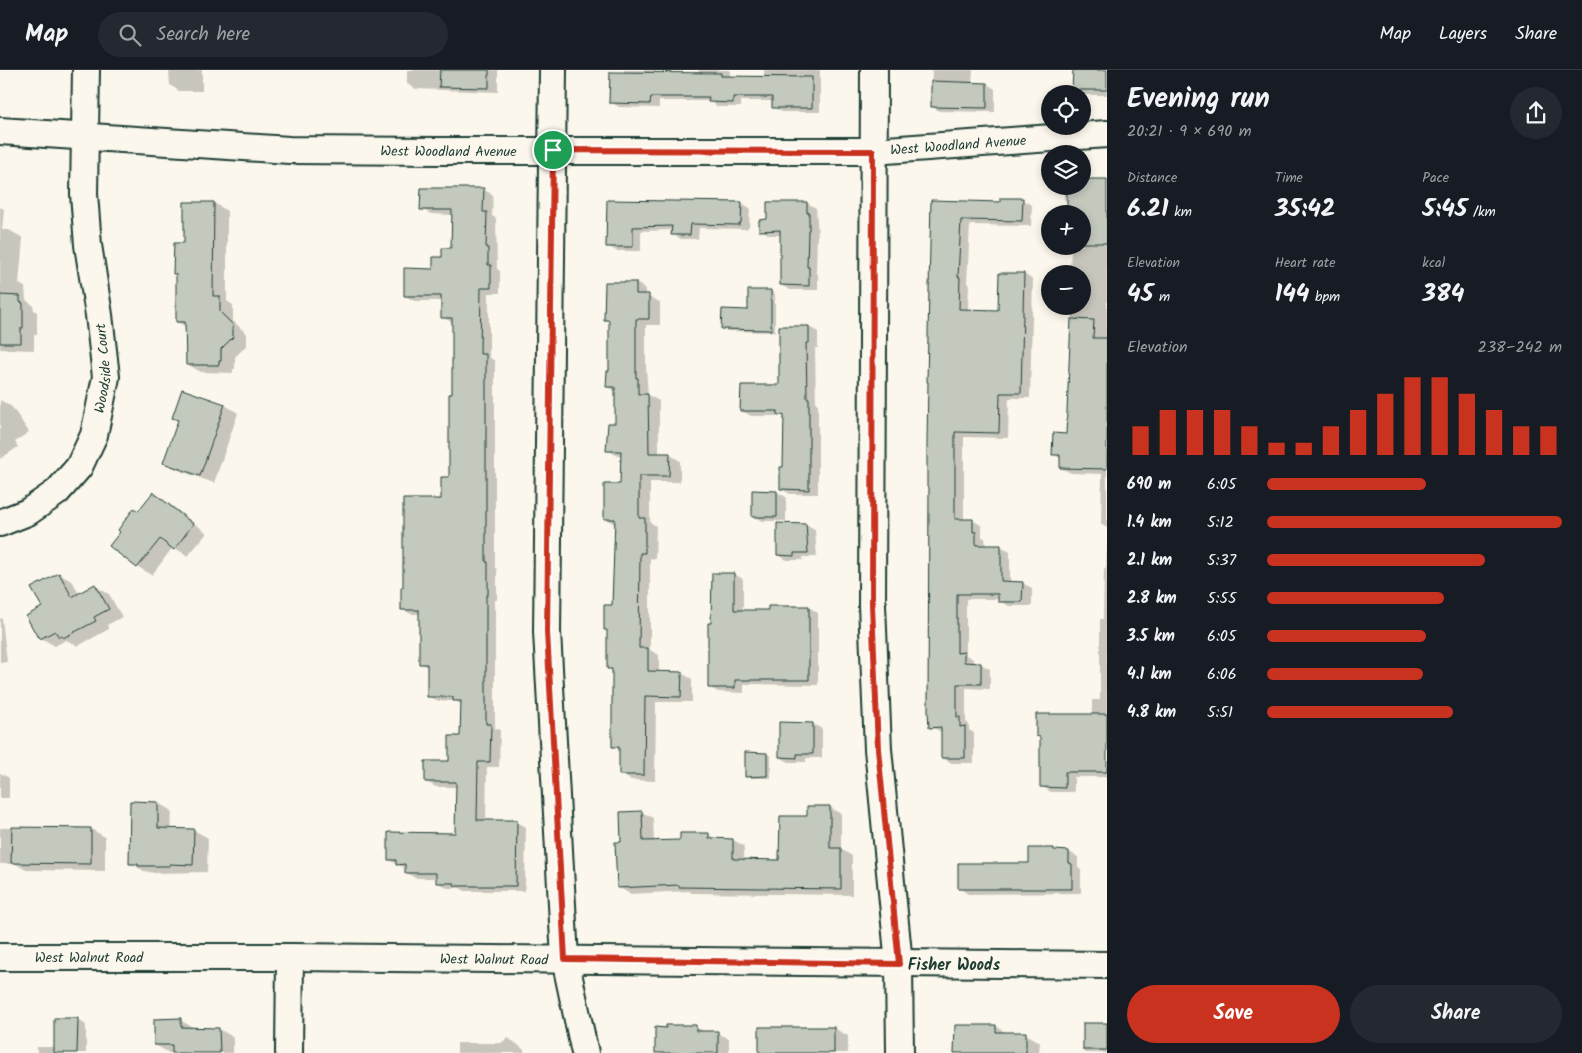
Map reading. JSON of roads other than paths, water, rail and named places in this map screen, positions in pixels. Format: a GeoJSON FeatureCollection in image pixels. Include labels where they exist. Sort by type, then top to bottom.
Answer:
{"type":"FeatureCollection","features":[{"type":"Feature","properties":{"kind":"street","name":"Woodside Court"},"geometry":{"type":"LineString","coordinates":[[0,523],[28,512],[57,492],[79,467],[94,435],[106,377],[84,194],[86,70]]}},
{"type":"Feature","properties":{"kind":"street"},"geometry":{"type":"LineString","coordinates":[[553,70],[547,632],[565,959],[585,1053]]}},
{"type":"Feature","properties":{"kind":"street"},"geometry":{"type":"LineString","coordinates":[[874,70],[872,605],[878,749],[899,964],[900,1053]]}},
{"type":"Feature","properties":{"kind":"street","name":"West Woodland Avenue"},"geometry":{"type":"LineString","coordinates":[[0,131],[289,150],[873,151],[1107,134]]}},
{"type":"Feature","properties":{"kind":"street","name":"West Walnut Road"},"geometry":{"type":"LineString","coordinates":[[0,957],[290,957],[1107,965]]}},
{"type":"Feature","properties":{"kind":"street"},"geometry":{"type":"LineString","coordinates":[[289,1053],[290,957]]}},
{"type":"Feature","properties":{"kind":"district","name":"Fisher Woods"},"geometry":{"type":"Point","coordinates":[954,964]}}]}
